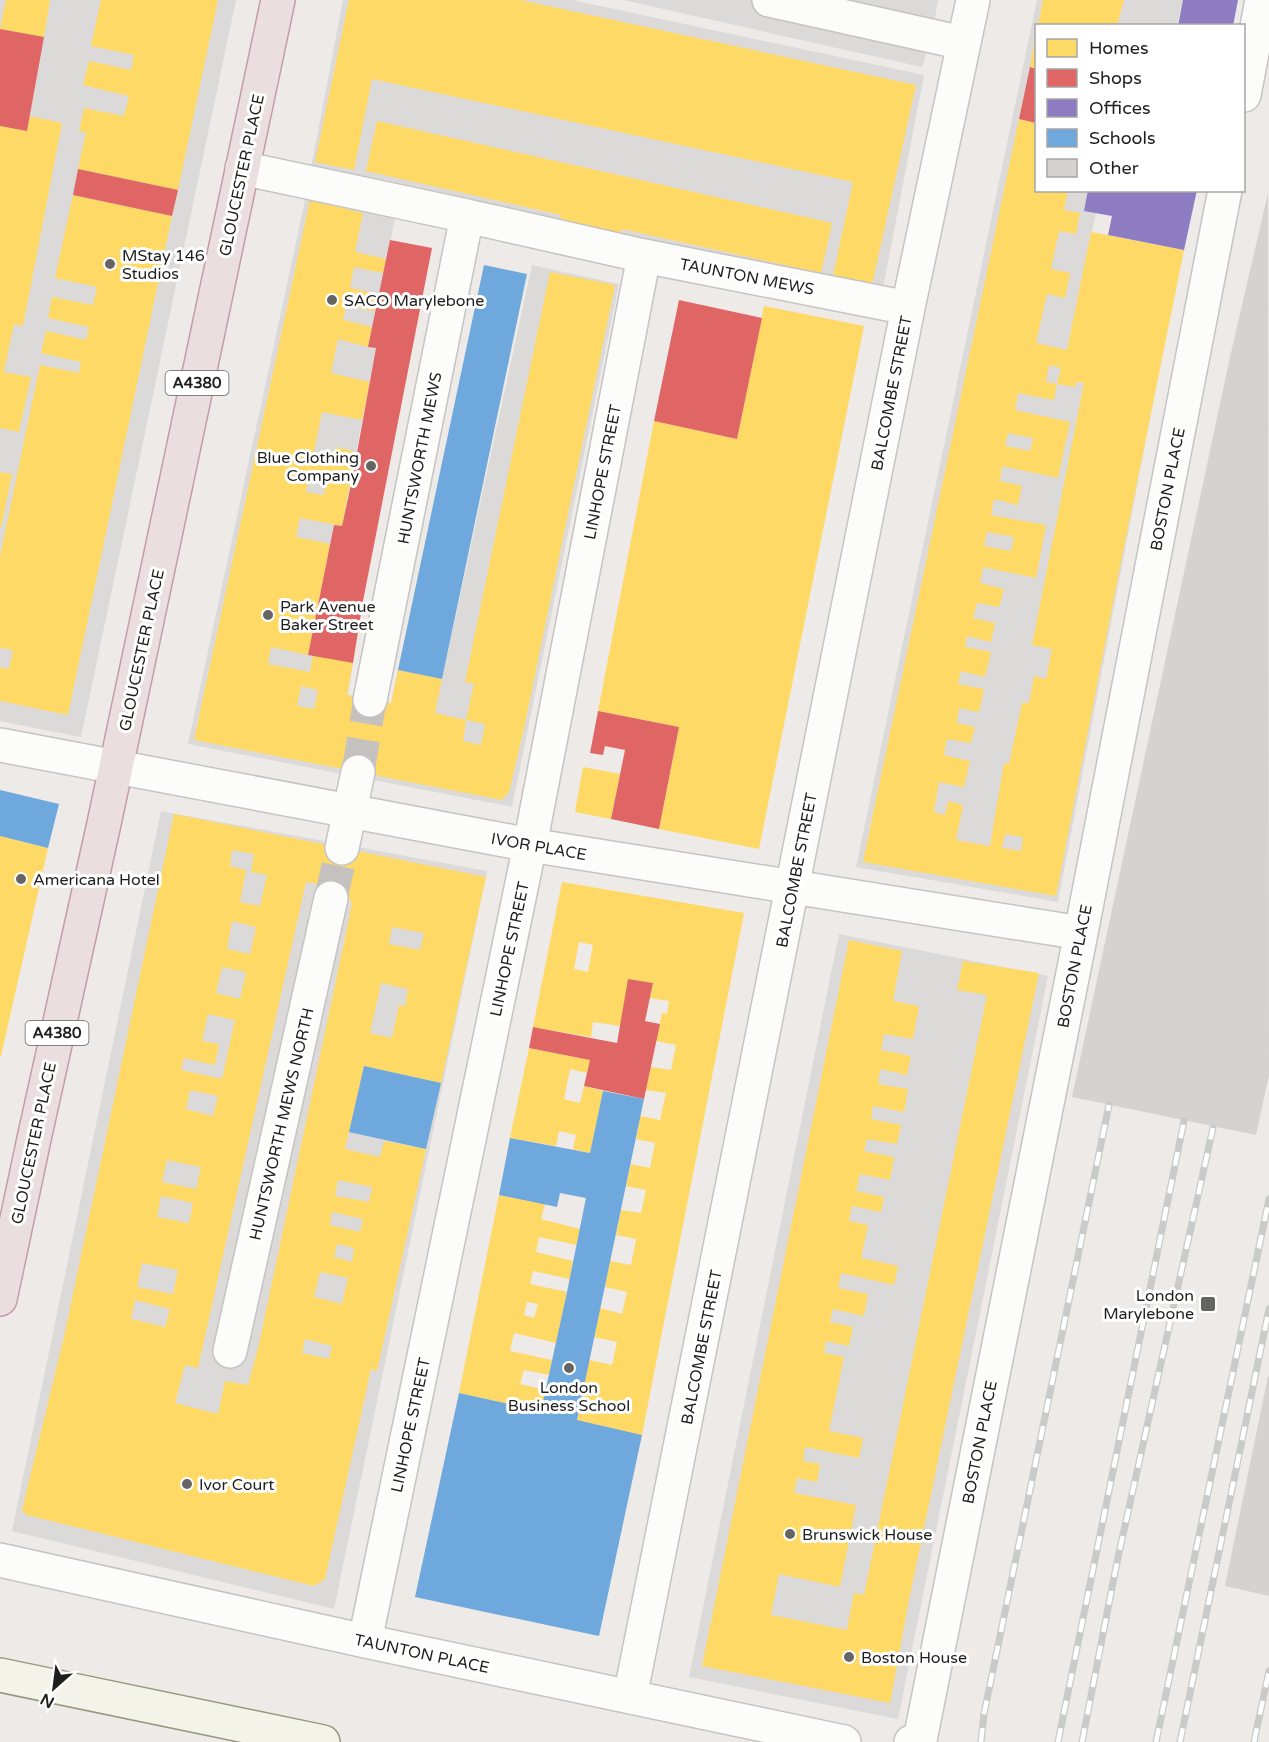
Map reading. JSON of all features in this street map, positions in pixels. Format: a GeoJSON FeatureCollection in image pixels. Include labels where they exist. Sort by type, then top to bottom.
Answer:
{"type":"FeatureCollection","features":[{"type":"Feature","properties":{"kind":"highway","name":"GLOUCESTER PLACE"},"geometry":{"type":"LineString","coordinates":[[0,1299],[116,767],[278,0]]}},
{"type":"Feature","properties":{"kind":"street"},"geometry":{"type":"LineString","coordinates":[[769,0],[963,43]]}},
{"type":"Feature","properties":{"kind":"street","name":"BALCOMBE STREET"},"geometry":{"type":"LineString","coordinates":[[630,1697],[908,308],[973,0]]}},
{"type":"Feature","properties":{"kind":"street"},"geometry":{"type":"LineString","coordinates":[[1245,90],[1262,0]]}},
{"type":"Feature","properties":{"kind":"street"},"geometry":{"type":"LineString","coordinates":[[242,168],[467,216]]}},
{"type":"Feature","properties":{"kind":"street","name":"BOSTON PLACE"},"geometry":{"type":"LineString","coordinates":[[915,1741],[1081,933],[1225,192]]}},
{"type":"Feature","properties":{"kind":"street","name":"TAUNTON MEWS"},"geometry":{"type":"LineString","coordinates":[[467,216],[644,256],[908,308]]}},
{"type":"Feature","properties":{"kind":"street","name":"HUNTSWORTH MEWS"},"geometry":{"type":"LineString","coordinates":[[370,700],[467,216]]}},
{"type":"Feature","properties":{"kind":"street","name":"LINHOPE STREET"},"geometry":{"type":"LineString","coordinates":[[365,1641],[530,845],[644,256]]}},
{"type":"Feature","properties":{"kind":"street","name":"IVOR PLACE"},"geometry":{"type":"LineString","coordinates":[[0,745],[530,845],[1081,933]]}},
{"type":"Feature","properties":{"kind":"street"},"geometry":{"type":"LineString","coordinates":[[342,848],[358,772]]}},
{"type":"Feature","properties":{"kind":"street","name":"HUNTSWORTH MEWS NORTH"},"geometry":{"type":"LineString","coordinates":[[230,1351],[331,898]]}},
{"type":"Feature","properties":{"kind":"street","name":"TAUNTON PLACE"},"geometry":{"type":"LineString","coordinates":[[0,1560],[365,1641],[844,1742]]}},
{"type":"Feature","properties":{"kind":"street"},"geometry":{"type":"LineString","coordinates":[[0,1675],[322,1742]]}},
{"type":"Feature","properties":{"kind":"shaded area"},"geometry":{"type":"Polygon","coordinates":[[[0,0],[236,0],[81,737],[0,721],[0,0]]]}},
{"type":"Feature","properties":{"kind":"shaded area"},"geometry":{"type":"Polygon","coordinates":[[[343,0],[572,0],[924,75],[882,293],[311,168],[343,0]]]}},
{"type":"Feature","properties":{"kind":"shaded area"},"geometry":{"type":"Polygon","coordinates":[[[623,0],[938,0],[932,36],[922,67],[623,0]]]}},
{"type":"Feature","properties":{"kind":"shaded area"},"geometry":{"type":"Polygon","coordinates":[[[1037,0],[1183,0],[1177,24],[1035,24],[1035,192],[1088,192],[1096,213],[1067,350],[1076,382],[1154,397],[1058,902],[856,867],[1037,0]]]}},
{"type":"Feature","properties":{"kind":"shaded area"},"geometry":{"type":"Polygon","coordinates":[[[306,196],[395,219],[368,347],[376,348],[342,526],[334,525],[308,654],[353,663],[348,695],[391,703],[398,670],[442,679],[532,265],[619,284],[512,807],[188,744],[306,196]]]}},
{"type":"Feature","properties":{"kind":"shaded area"},"geometry":{"type":"Polygon","coordinates":[[[161,811],[487,871],[334,1609],[12,1531],[161,811]]]}},
{"type":"Feature","properties":{"kind":"shaded area"},"geometry":{"type":"Polygon","coordinates":[[[839,934],[1048,976],[898,1719],[689,1677],[839,934]]]}},
{"type":"Feature","properties":{"kind":"building: Homes"},"geometry":{"type":"Polygon","coordinates":[[[6,0],[50,0],[44,37],[0,29],[6,0]]]}},
{"type":"Feature","properties":{"kind":"building: Homes"},"geometry":{"type":"Polygon","coordinates":[[[101,0],[218,0],[178,190],[78,169],[86,132],[79,131],[84,108],[124,116],[129,96],[83,85],[89,61],[131,70],[134,55],[91,46],[101,0]]]}},
{"type":"Feature","properties":{"kind":"building: Homes"},"geometry":{"type":"Polygon","coordinates":[[[349,0],[520,0],[916,85],[872,285],[833,276],[853,182],[372,79],[354,170],[315,162],[349,0]]]}},
{"type":"Feature","properties":{"kind":"building: Homes"},"geometry":{"type":"Polygon","coordinates":[[[1043,0],[1124,0],[1118,24],[1038,24],[1043,0]]]}},
{"type":"Feature","properties":{"kind":"building: Homes"},"geometry":{"type":"Polygon","coordinates":[[[1035,38],[1035,69],[1030,67],[1035,38]]]}},
{"type":"Feature","properties":{"kind":"building: Homes"},"geometry":{"type":"Polygon","coordinates":[[[30,116],[62,123],[23,326],[14,324],[4,372],[31,377],[19,432],[0,428],[0,126],[27,131],[30,116]]]}},
{"type":"Feature","properties":{"kind":"building: Homes"},"geometry":{"type":"Polygon","coordinates":[[[1019,119],[1035,123],[1035,192],[1068,192],[1064,210],[1080,213],[1076,234],[1059,231],[1051,269],[1070,273],[1065,298],[1047,294],[1036,343],[1067,350],[1091,232],[1184,250],[1056,896],[863,862],[1019,119]],[[1049,365],[1046,382],[1057,384],[1061,368],[1049,365]],[[1076,382],[1075,387],[1057,384],[1054,400],[1018,393],[1015,410],[1070,422],[1058,478],[1002,466],[1000,481],[1022,486],[1018,505],[994,499],[991,515],[1046,525],[1036,578],[983,567],[980,583],[1004,589],[999,607],[977,603],[973,618],[995,623],[991,642],[967,636],[965,647],[991,652],[985,677],[961,671],[958,684],[984,689],[979,712],[959,708],[957,723],[975,727],[971,743],[947,739],[944,755],[970,761],[964,787],[939,782],[934,812],[945,815],[948,801],[963,805],[956,840],[990,846],[1004,763],[1009,764],[1022,703],[1029,703],[1034,676],[1046,679],[1052,649],[1032,645],[1084,383],[1076,382]],[[1008,433],[1005,446],[1030,451],[1033,438],[1008,433]],[[987,532],[984,546],[1011,551],[1014,537],[987,532]],[[1005,834],[1002,848],[1021,851],[1023,837],[1005,834]]]}},
{"type":"Feature","properties":{"kind":"building: Homes"},"geometry":{"type":"Polygon","coordinates":[[[377,121],[832,223],[821,273],[622,229],[619,239],[558,225],[561,215],[366,171],[377,121]]]}},
{"type":"Feature","properties":{"kind":"building: Homes"},"geometry":{"type":"Polygon","coordinates":[[[73,195],[172,216],[68,715],[0,701],[0,667],[9,669],[13,650],[0,648],[0,556],[40,365],[79,373],[81,362],[41,353],[46,331],[86,340],[89,327],[48,318],[52,297],[93,305],[97,287],[55,278],[73,195]]]}},
{"type":"Feature","properties":{"kind":"building: Homes"},"geometry":{"type":"Polygon","coordinates":[[[310,200],[363,213],[355,252],[386,259],[383,273],[354,267],[350,288],[378,294],[374,311],[346,305],[343,320],[372,327],[368,347],[338,339],[331,373],[370,382],[362,420],[322,412],[313,457],[333,461],[336,447],[356,452],[342,526],[300,518],[296,537],[330,544],[308,655],[271,647],[268,664],[310,672],[313,655],[353,663],[347,695],[391,703],[398,670],[442,679],[435,713],[466,720],[474,684],[465,682],[550,272],[615,285],[523,733],[509,792],[502,800],[194,740],[310,200]],[[310,473],[306,492],[324,495],[328,476],[310,473]],[[301,686],[297,706],[314,709],[318,690],[301,686]],[[466,720],[463,741],[481,745],[485,724],[466,720]]]}},
{"type":"Feature","properties":{"kind":"building: Homes"},"geometry":{"type":"Polygon","coordinates":[[[764,306],[864,326],[759,849],[659,829],[679,727],[598,711],[654,421],[737,439],[764,306]]]}},
{"type":"Feature","properties":{"kind":"building: Homes"},"geometry":{"type":"Polygon","coordinates":[[[0,472],[12,474],[1,528],[0,528],[0,472]]]}},
{"type":"Feature","properties":{"kind":"building: Homes"},"geometry":{"type":"Polygon","coordinates":[[[583,767],[620,774],[611,819],[575,812],[583,767]]]}},
{"type":"Feature","properties":{"kind":"building: Homes"},"geometry":{"type":"Polygon","coordinates":[[[174,814],[486,877],[441,1083],[364,1066],[345,1149],[380,1157],[384,1141],[426,1149],[377,1371],[371,1369],[325,1579],[314,1586],[27,1515],[22,1510],[64,1337],[174,814]],[[232,850],[230,866],[246,870],[240,902],[260,906],[267,875],[251,872],[254,854],[232,850]],[[306,882],[198,1368],[185,1365],[175,1403],[218,1414],[225,1381],[248,1385],[259,1344],[352,901],[323,896],[324,885],[306,882]],[[232,921],[227,949],[250,954],[256,927],[232,921]],[[392,927],[389,944],[420,950],[424,933],[392,927]],[[222,967],[216,993],[240,999],[246,972],[222,967]],[[381,983],[370,1033],[392,1038],[399,1005],[405,1006],[408,989],[381,983]],[[208,1014],[202,1041],[219,1044],[215,1065],[184,1058],[181,1070],[222,1079],[235,1020],[208,1014]],[[190,1090],[186,1109],[213,1116],[218,1096],[190,1090]],[[167,1160],[162,1182],[196,1189],[201,1167],[167,1160]],[[338,1180],[335,1196],[369,1202],[372,1187],[338,1180]],[[161,1196],[157,1217],[189,1223],[193,1203],[161,1196]],[[332,1212],[330,1225],[360,1232],[363,1219],[332,1212]],[[337,1244],[334,1257],[352,1262],[354,1248],[337,1244]],[[142,1263],[137,1287],[173,1294],[178,1270],[142,1263]],[[320,1272],[314,1297],[342,1304],[348,1278],[320,1272]],[[135,1300],[131,1319],[165,1327],[170,1309],[135,1300]],[[305,1339],[302,1353],[329,1359],[332,1346],[305,1339]]]}},
{"type":"Feature","properties":{"kind":"building: Homes"},"geometry":{"type":"Polygon","coordinates":[[[0,836],[48,848],[1,1056],[0,1056],[0,836]]]}},
{"type":"Feature","properties":{"kind":"building: Homes"},"geometry":{"type":"Polygon","coordinates":[[[562,882],[744,913],[642,1435],[577,1420],[589,1360],[612,1365],[617,1342],[594,1337],[600,1308],[622,1314],[627,1292],[605,1287],[610,1261],[631,1265],[636,1239],[616,1235],[621,1210],[641,1213],[646,1190],[626,1186],[631,1164],[650,1168],[655,1143],[636,1139],[640,1116],[660,1120],[666,1093],[646,1090],[651,1067],[671,1070],[676,1045],[656,1041],[662,1013],[667,1014],[669,1001],[650,998],[653,983],[628,979],[621,1026],[593,1022],[591,1037],[533,1027],[562,882]],[[579,942],[574,969],[588,972],[593,945],[579,942]]]}},
{"type":"Feature","properties":{"kind":"building: Homes"},"geometry":{"type":"Polygon","coordinates":[[[849,940],[902,951],[893,1001],[919,1006],[913,1039],[884,1034],[881,1050],[911,1056],[907,1075],[880,1069],[878,1084],[908,1089],[904,1112],[873,1106],[871,1119],[901,1125],[897,1144],[867,1139],[864,1151],[894,1157],[890,1180],[860,1174],[856,1191],[884,1197],[881,1212],[852,1206],[849,1221],[868,1225],[861,1258],[898,1266],[894,1285],[841,1273],[838,1288],[868,1294],[864,1316],[833,1309],[830,1322],[853,1327],[849,1346],[826,1341],[824,1353],[844,1357],[829,1431],[863,1438],[859,1458],[805,1447],[803,1461],[820,1464],[817,1482],[797,1478],[794,1493],[856,1505],[840,1587],[779,1574],[771,1615],[847,1630],[854,1593],[864,1595],[987,995],[957,990],[963,961],[1039,973],[908,1605],[890,1703],[702,1666],[849,940]]]}},
{"type":"Feature","properties":{"kind":"building: Homes"},"geometry":{"type":"Polygon","coordinates":[[[529,1048],[590,1060],[587,1073],[570,1069],[564,1099],[580,1103],[584,1086],[603,1091],[590,1153],[573,1149],[576,1135],[559,1131],[556,1146],[510,1138],[529,1048]]]}},
{"type":"Feature","properties":{"kind":"building: Homes"},"geometry":{"type":"Polygon","coordinates":[[[499,1195],[545,1204],[541,1219],[580,1229],[577,1245],[539,1237],[536,1252],[573,1261],[570,1279],[533,1271],[530,1284],[567,1292],[556,1343],[514,1333],[510,1351],[552,1360],[549,1375],[524,1370],[520,1384],[546,1390],[541,1411],[459,1393],[499,1195]],[[527,1302],[524,1315],[534,1318],[538,1304],[527,1302]]]}},
{"type":"Feature","properties":{"kind":"building: Shops"},"geometry":{"type":"Polygon","coordinates":[[[0,29],[44,37],[27,131],[0,126],[0,29]]]}},
{"type":"Feature","properties":{"kind":"building: Shops"},"geometry":{"type":"Polygon","coordinates":[[[1030,67],[1035,69],[1035,123],[1019,119],[1030,67]]]}},
{"type":"Feature","properties":{"kind":"building: Shops"},"geometry":{"type":"Polygon","coordinates":[[[78,169],[178,190],[172,216],[73,195],[78,169]]]}},
{"type":"Feature","properties":{"kind":"building: Shops"},"geometry":{"type":"Polygon","coordinates":[[[390,240],[432,248],[353,663],[308,655],[334,525],[342,526],[352,480],[376,348],[368,347],[390,240]]]}},
{"type":"Feature","properties":{"kind":"building: Shops"},"geometry":{"type":"Polygon","coordinates":[[[679,300],[762,318],[737,439],[654,421],[679,300]]]}},
{"type":"Feature","properties":{"kind":"building: Shops"},"geometry":{"type":"Polygon","coordinates":[[[598,711],[679,727],[659,829],[611,819],[625,750],[605,746],[603,755],[590,753],[598,711]]]}},
{"type":"Feature","properties":{"kind":"building: Shops"},"geometry":{"type":"Polygon","coordinates":[[[628,979],[653,983],[645,1021],[660,1024],[644,1099],[584,1086],[590,1060],[529,1048],[533,1027],[617,1043],[628,979]]]}},
{"type":"Feature","properties":{"kind":"building: Offices"},"geometry":{"type":"Polygon","coordinates":[[[1183,0],[1238,0],[1233,24],[1178,24],[1183,0]]]}},
{"type":"Feature","properties":{"kind":"building: Offices"},"geometry":{"type":"Polygon","coordinates":[[[1088,192],[1197,192],[1184,250],[1108,235],[1112,216],[1084,211],[1088,192]]]}},
{"type":"Feature","properties":{"kind":"building: Schools"},"geometry":{"type":"Polygon","coordinates":[[[484,265],[527,274],[442,679],[398,670],[484,265]]]}},
{"type":"Feature","properties":{"kind":"building: Schools"},"geometry":{"type":"Polygon","coordinates":[[[0,790],[59,804],[48,848],[0,836],[0,790]]]}},
{"type":"Feature","properties":{"kind":"building: Schools"},"geometry":{"type":"Polygon","coordinates":[[[364,1066],[441,1083],[426,1149],[349,1132],[364,1066]]]}},
{"type":"Feature","properties":{"kind":"building: Schools","name":"London Business School"},"geometry":{"type":"Polygon","coordinates":[[[603,1091],[644,1099],[577,1420],[642,1435],[599,1636],[415,1597],[459,1393],[541,1411],[567,1292],[586,1198],[560,1193],[557,1207],[499,1195],[510,1138],[590,1153],[603,1091]]]}},
{"type":"Feature","properties":{"kind":"building: Other"},"geometry":{"type":"Polygon","coordinates":[[[1268,193],[1269,1075],[1256,1135],[1072,1097],[1230,357],[1268,193]]]}},
{"type":"Feature","properties":{"kind":"building: Other"},"geometry":{"type":"Polygon","coordinates":[[[1269,1377],[1269,1596],[1225,1586],[1269,1377]]]}},
{"type":"Feature","properties":{"kind":"tunnel"},"geometry":{"type":"LineString","coordinates":[[358,772],[370,700]]}},
{"type":"Feature","properties":{"kind":"tunnel"},"geometry":{"type":"LineString","coordinates":[[331,898],[342,848]]}},
{"type":"Feature","properties":{"kind":"railway"},"geometry":{"type":"LineString","coordinates":[[981,1742],[984,1714],[1109,1105]]}},
{"type":"Feature","properties":{"kind":"railway"},"geometry":{"type":"LineString","coordinates":[[1058,1742],[1184,1121]]}},
{"type":"Feature","properties":{"kind":"railway"},"geometry":{"type":"LineString","coordinates":[[1082,1742],[1117,1562],[1213,1128]]}},
{"type":"Feature","properties":{"kind":"railway"},"geometry":{"type":"LineString","coordinates":[[1156,1742],[1269,1199]]}},
{"type":"Feature","properties":{"kind":"railway"},"geometry":{"type":"LineString","coordinates":[[1180,1742],[1269,1309]]}},
{"type":"Feature","properties":{"kind":"railway"},"geometry":{"type":"LineString","coordinates":[[1254,1742],[1269,1671]]}},
{"type":"Feature","properties":{"kind":"place","name":"MStay 146 Studios"},"geometry":{"type":"Point","coordinates":[110,264]}},
{"type":"Feature","properties":{"kind":"place","name":"SACO Marylebone"},"geometry":{"type":"Point","coordinates":[332,300]}},
{"type":"Feature","properties":{"kind":"place","name":"Blue Clothing Company"},"geometry":{"type":"Point","coordinates":[371,466]}},
{"type":"Feature","properties":{"kind":"place","name":"Park Avenue Baker Street"},"geometry":{"type":"Point","coordinates":[268,615]}},
{"type":"Feature","properties":{"kind":"place","name":"Americana Hotel"},"geometry":{"type":"Point","coordinates":[21,879]}},
{"type":"Feature","properties":{"kind":"place","name":"London Marylebone"},"geometry":{"type":"Point","coordinates":[1208,1304]}},
{"type":"Feature","properties":{"kind":"place","name":"London Business School"},"geometry":{"type":"Point","coordinates":[569,1368]}},
{"type":"Feature","properties":{"kind":"place","name":"Ivor Court"},"geometry":{"type":"Point","coordinates":[187,1484]}},
{"type":"Feature","properties":{"kind":"place","name":"Brunswick House"},"geometry":{"type":"Point","coordinates":[790,1534]}},
{"type":"Feature","properties":{"kind":"place","name":"Boston House"},"geometry":{"type":"Point","coordinates":[849,1657]}}]}
